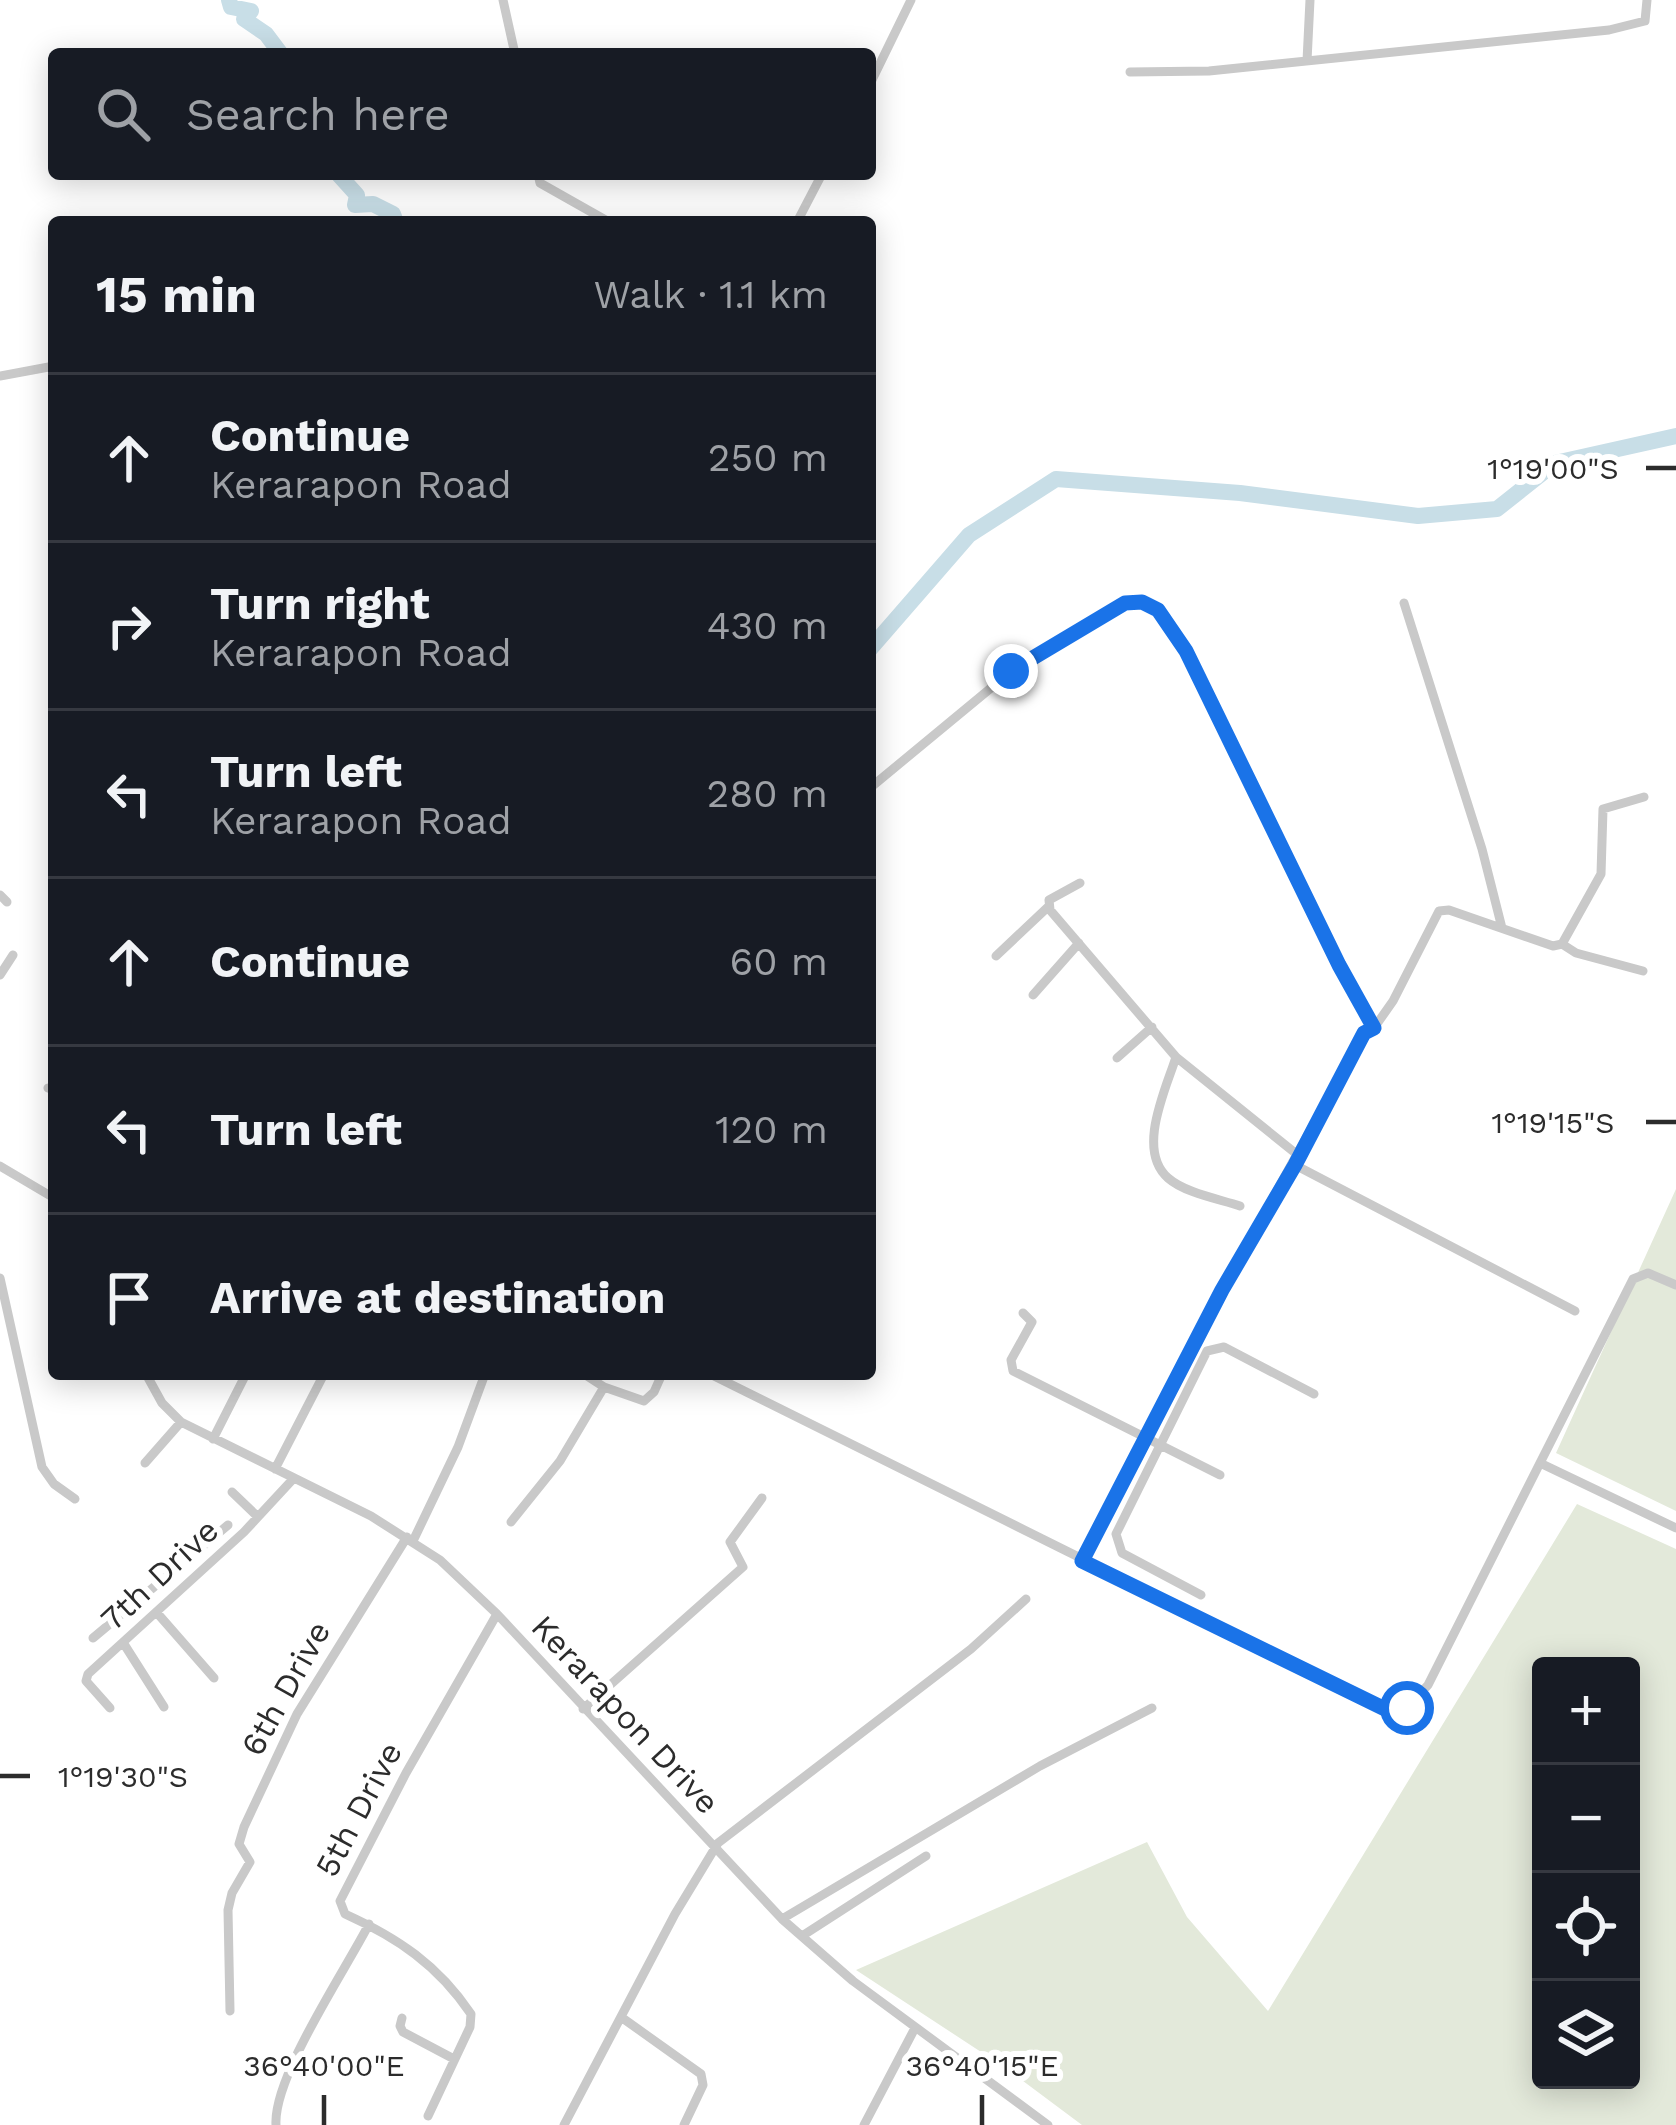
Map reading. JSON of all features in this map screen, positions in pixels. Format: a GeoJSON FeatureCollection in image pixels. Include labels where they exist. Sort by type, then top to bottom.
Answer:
{"type":"FeatureCollection","features":[{"type":"Feature","properties":{"kind":"street"},"geometry":{"type":"LineString","coordinates":[[503,0],[513,48]]}},
{"type":"Feature","properties":{"kind":"street"},"geometry":{"type":"LineString","coordinates":[[876,72],[911,0]]}},
{"type":"Feature","properties":{"kind":"street"},"geometry":{"type":"LineString","coordinates":[[1307,61],[1310,0]]}},
{"type":"Feature","properties":{"kind":"street"},"geometry":{"type":"LineString","coordinates":[[1130,72],[1209,71],[1609,30],[1645,21],[1646,0]]}},
{"type":"Feature","properties":{"kind":"street"},"geometry":{"type":"LineString","coordinates":[[539,180],[598,216]]}},
{"type":"Feature","properties":{"kind":"street"},"geometry":{"type":"LineString","coordinates":[[800,216],[819,180]]}},
{"type":"Feature","properties":{"kind":"street"},"geometry":{"type":"LineString","coordinates":[[0,376],[48,368]]}},
{"type":"Feature","properties":{"kind":"street"},"geometry":{"type":"LineString","coordinates":[[876,783],[1026,659],[1125,603],[1142,602],[1158,610],[1200,677],[1374,1028]]}},
{"type":"Feature","properties":{"kind":"street"},"geometry":{"type":"LineString","coordinates":[[1404,602],[1502,928]]}},
{"type":"Feature","properties":{"kind":"street"},"geometry":{"type":"LineString","coordinates":[[1562,944],[1601,874],[1603,809],[1644,797]]}},
{"type":"Feature","properties":{"kind":"street"},"geometry":{"type":"LineString","coordinates":[[1081,883],[1049,900],[1049,906],[1177,1057],[1297,1160],[1575,1311]]}},
{"type":"Feature","properties":{"kind":"street"},"geometry":{"type":"LineString","coordinates":[[996,956],[1049,906]]}},
{"type":"Feature","properties":{"kind":"street"},"geometry":{"type":"LineString","coordinates":[[1082,1561],[1222,1290],[1364,1033],[1374,1028],[1393,1001],[1438,911],[1448,910],[1643,971]]}},
{"type":"Feature","properties":{"kind":"street"},"geometry":{"type":"LineString","coordinates":[[1033,995],[1079,943]]}},
{"type":"Feature","properties":{"kind":"street"},"geometry":{"type":"LineString","coordinates":[[0,975],[14,955]]}},
{"type":"Feature","properties":{"kind":"street"},"geometry":{"type":"LineString","coordinates":[[1117,1058],[1151,1027]]}},
{"type":"Feature","properties":{"kind":"street"},"geometry":{"type":"LineString","coordinates":[[1177,1057],[1155,1130],[1156,1160],[1174,1182],[1240,1207]]}},
{"type":"Feature","properties":{"kind":"street"},"geometry":{"type":"LineString","coordinates":[[0,1166],[48,1194]]}},
{"type":"Feature","properties":{"kind":"street"},"geometry":{"type":"LineString","coordinates":[[722,1380],[1387,1710],[1402,1710],[1428,1685],[1633,1279],[1652,1273],[1676,1285]]}},
{"type":"Feature","properties":{"kind":"street"},"geometry":{"type":"LineString","coordinates":[[0,1278],[42,1467],[75,1499]]}},
{"type":"Feature","properties":{"kind":"street"},"geometry":{"type":"LineString","coordinates":[[1023,1313],[1032,1322],[1011,1360],[1013,1371],[1220,1475]]}},
{"type":"Feature","properties":{"kind":"street"},"geometry":{"type":"LineString","coordinates":[[1201,1595],[1128,1557],[1116,1542],[1119,1523],[1212,1347],[1224,1347],[1314,1394]]}},
{"type":"Feature","properties":{"kind":"street","name":"Kerarapon Drive"},"geometry":{"type":"LineString","coordinates":[[149,1380],[162,1403],[181,1422],[410,1539],[440,1560],[497,1614],[782,1919],[915,2028],[1048,2125]]}},
{"type":"Feature","properties":{"kind":"street"},"geometry":{"type":"LineString","coordinates":[[213,1438],[243,1380]]}},
{"type":"Feature","properties":{"kind":"street"},"geometry":{"type":"LineString","coordinates":[[275,1469],[320,1380]]}},
{"type":"Feature","properties":{"kind":"street","name":"6th Drive"},"geometry":{"type":"LineString","coordinates":[[230,2011],[228,1910],[250,1862],[239,1848],[244,1827],[297,1714],[410,1539],[458,1447],[483,1380]]}},
{"type":"Feature","properties":{"kind":"street"},"geometry":{"type":"LineString","coordinates":[[593,1380],[644,1401],[659,1380]]}},
{"type":"Feature","properties":{"kind":"street"},"geometry":{"type":"LineString","coordinates":[[511,1522],[560,1461],[604,1387]]}},
{"type":"Feature","properties":{"kind":"street"},"geometry":{"type":"LineString","coordinates":[[145,1462],[181,1422]]}},
{"type":"Feature","properties":{"kind":"street"},"geometry":{"type":"LineString","coordinates":[[1540,1462],[1676,1528]]}},
{"type":"Feature","properties":{"kind":"street","name":"7th Drive"},"geometry":{"type":"LineString","coordinates":[[110,1708],[86,1678],[158,1614],[294,1478]]}},
{"type":"Feature","properties":{"kind":"street"},"geometry":{"type":"LineString","coordinates":[[232,1492],[258,1517]]}},
{"type":"Feature","properties":{"kind":"street"},"geometry":{"type":"LineString","coordinates":[[584,1709],[743,1567],[730,1542],[762,1498]]}},
{"type":"Feature","properties":{"kind":"street"},"geometry":{"type":"LineString","coordinates":[[93,1638],[228,1525]]}},
{"type":"Feature","properties":{"kind":"street"},"geometry":{"type":"LineString","coordinates":[[176,1569],[192,1581]]}},
{"type":"Feature","properties":{"kind":"street"},"geometry":{"type":"LineString","coordinates":[[564,2125],[715,1848],[751,1814],[799,1784],[1026,1599]]}},
{"type":"Feature","properties":{"kind":"street"},"geometry":{"type":"LineString","coordinates":[[158,1614],[214,1678]]}},
{"type":"Feature","properties":{"kind":"street","name":"5th Drive"},"geometry":{"type":"LineString","coordinates":[[369,1924],[342,1912],[341,1896],[497,1614]]}},
{"type":"Feature","properties":{"kind":"street"},"geometry":{"type":"LineString","coordinates":[[124,1644],[164,1707]]}},
{"type":"Feature","properties":{"kind":"street"},"geometry":{"type":"LineString","coordinates":[[782,1919],[1040,1766],[1152,1708]]}},
{"type":"Feature","properties":{"kind":"street"},"geometry":{"type":"LineString","coordinates":[[802,1936],[926,1856]]}},
{"type":"Feature","properties":{"kind":"street"},"geometry":{"type":"LineString","coordinates":[[279,2124],[278,2100],[289,2072],[369,1924],[417,1953],[469,2010],[472,2021],[428,2116]]}},
{"type":"Feature","properties":{"kind":"street"},"geometry":{"type":"LineString","coordinates":[[402,2018],[402,2031],[454,2060]]}},
{"type":"Feature","properties":{"kind":"street"},"geometry":{"type":"LineString","coordinates":[[621,2018],[701,2074],[704,2085],[684,2125]]}},
{"type":"Feature","properties":{"kind":"street"},"geometry":{"type":"LineString","coordinates":[[864,2125],[915,2028]]}},
{"type":"Feature","properties":{"kind":"green space"},"geometry":{"type":"Polygon","coordinates":[[[1676,1189],[1676,1511],[1556,1453],[1676,1189]]]}},
{"type":"Feature","properties":{"kind":"green space"},"geometry":{"type":"Polygon","coordinates":[[[1577,1504],[1676,1549],[1676,2125],[1082,2125],[1007,2069],[856,1970],[1147,1842],[1187,1917],[1268,2011],[1577,1504]]]}},
{"type":"Feature","properties":{"kind":"waterway"},"geometry":{"type":"LineString","coordinates":[[229,0],[231,7],[251,11],[244,19],[276,48]]}},
{"type":"Feature","properties":{"kind":"waterway"},"geometry":{"type":"LineString","coordinates":[[343,180],[357,195],[355,205],[373,204],[394,216]]}},
{"type":"Feature","properties":{"kind":"waterway"},"geometry":{"type":"LineString","coordinates":[[876,642],[969,535],[1056,479],[1240,493],[1418,516],[1497,509],[1555,463],[1676,436]]}},
{"type":"Feature","properties":{"kind":"route"},"geometry":{"type":"LineString","coordinates":[[1011,671],[1125,603],[1142,602],[1158,610],[1200,677],[1374,1028],[1364,1033],[1222,1290],[1082,1561],[1387,1710],[1407,1708]]}}]}
